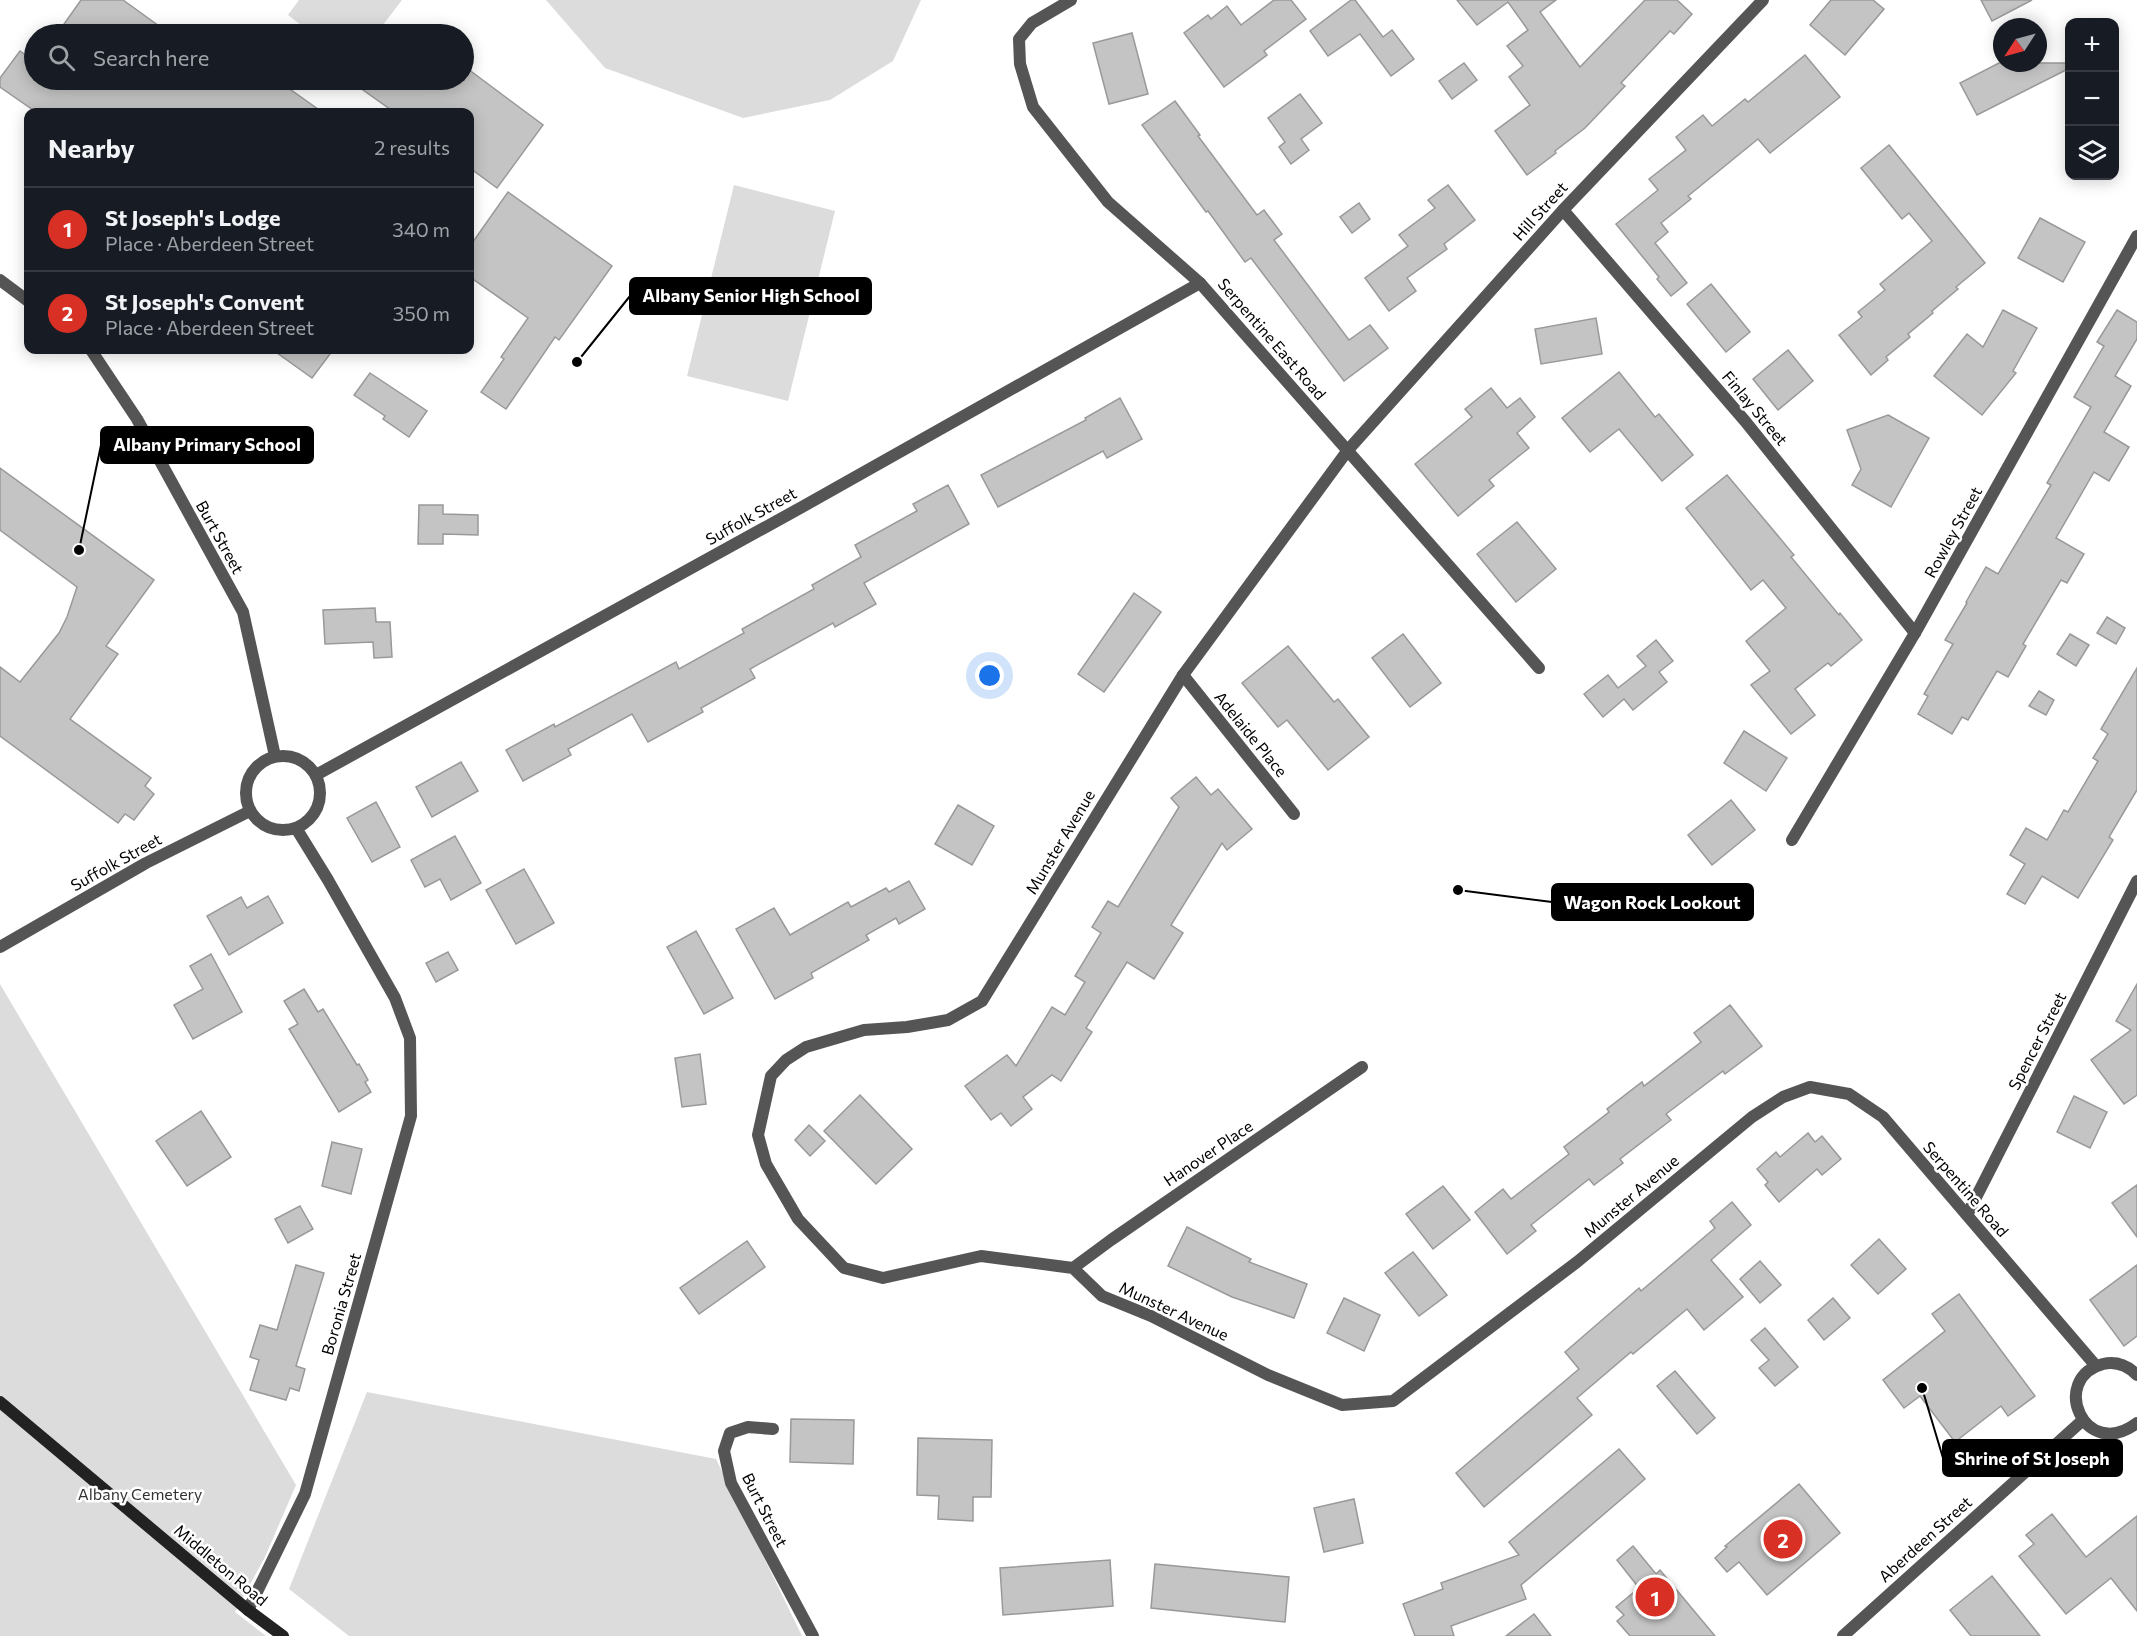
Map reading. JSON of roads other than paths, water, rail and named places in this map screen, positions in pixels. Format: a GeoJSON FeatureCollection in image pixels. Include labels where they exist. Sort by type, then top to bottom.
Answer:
{"type":"FeatureCollection","features":[{"type":"Feature","properties":{"kind":"main road","name":"Middleton Road"},"geometry":{"type":"LineString","coordinates":[[0,1402],[248,1610],[283,1636]]}},
{"type":"Feature","properties":{"kind":"street","name":"Serpentine East Road"},"geometry":{"type":"LineString","coordinates":[[1071,0],[1032,23],[1019,39],[1020,64],[1033,106],[1108,202],[1200,283],[1539,668]]}},
{"type":"Feature","properties":{"kind":"street","name":"Hill Street"},"geometry":{"type":"LineString","coordinates":[[1348,450],[1563,210],[1764,0]]}},
{"type":"Feature","properties":{"kind":"street","name":"Finlay Street"},"geometry":{"type":"LineString","coordinates":[[1563,210],[1745,421],[1915,633]]}},
{"type":"Feature","properties":{"kind":"street","name":"Rowley Street"},"geometry":{"type":"LineString","coordinates":[[1792,840],[1915,633],[2137,236]]}},
{"type":"Feature","properties":{"kind":"street"},"geometry":{"type":"LineString","coordinates":[[0,280],[24,298]]}},
{"type":"Feature","properties":{"kind":"street","name":"Suffolk Street"},"geometry":{"type":"LineString","coordinates":[[316,775],[802,507],[1200,283]]}},
{"type":"Feature","properties":{"kind":"street","name":"Burt Street"},"geometry":{"type":"LineString","coordinates":[[94,354],[137,419],[243,612],[275,756]]}},
{"type":"Feature","properties":{"kind":"street","name":"Munster Avenue"},"geometry":{"type":"LineString","coordinates":[[1348,450],[1183,675],[982,1000],[948,1020],[907,1027],[864,1030],[806,1047],[786,1060],[771,1076],[758,1135],[766,1164],[798,1218],[844,1268],[883,1278],[981,1256],[1073,1268],[1102,1296],[1151,1316],[1268,1375],[1342,1405],[1393,1401],[1577,1262],[1752,1117],[1783,1096]]}},
{"type":"Feature","properties":{"kind":"street","name":"Adelaide Place"},"geometry":{"type":"LineString","coordinates":[[1183,675],[1294,814]]}},
{"type":"Feature","properties":{"kind":"street"},"geometry":{"type":"LineString","coordinates":[[287,755],[308,765],[316,775],[320,787],[320,800],[315,812],[307,822],[285,831],[264,826],[250,811],[246,800],[245,788],[255,767],[275,756],[287,755]]}},
{"type":"Feature","properties":{"kind":"street","name":"Suffolk Street"},"geometry":{"type":"LineString","coordinates":[[0,947],[146,863],[250,811]]}},
{"type":"Feature","properties":{"kind":"street","name":"Boronia Street"},"geometry":{"type":"LineString","coordinates":[[248,1610],[305,1494],[411,1116],[410,1038],[395,998],[296,828]]}},
{"type":"Feature","properties":{"kind":"street","name":"Spencer Street"},"geometry":{"type":"LineString","coordinates":[[1967,1215],[2137,881]]}},
{"type":"Feature","properties":{"kind":"street","name":"Hanover Place"},"geometry":{"type":"LineString","coordinates":[[1073,1268],[1362,1067]]}},
{"type":"Feature","properties":{"kind":"street","name":"Serpentine Road"},"geometry":{"type":"LineString","coordinates":[[1783,1096],[1810,1087],[1849,1094],[1882,1117],[2096,1366]]}},
{"type":"Feature","properties":{"kind":"street"},"geometry":{"type":"LineString","coordinates":[[2137,1375],[2131,1369],[2119,1364],[2107,1363],[2096,1366],[2085,1374],[2076,1396],[2077,1408],[2082,1420],[2097,1431],[2115,1434],[2127,1431],[2137,1423]]}},
{"type":"Feature","properties":{"kind":"street","name":"Aberdeen Street"},"geometry":{"type":"LineString","coordinates":[[1843,1636],[2082,1420]]}},
{"type":"Feature","properties":{"kind":"street","name":"Burt Street"},"geometry":{"type":"LineString","coordinates":[[773,1429],[748,1427],[730,1433],[724,1451],[731,1483],[813,1636]]}},
{"type":"Feature","properties":{"kind":"place","name":"Albany Senior High School"},"geometry":{"type":"Point","coordinates":[577,362]}},
{"type":"Feature","properties":{"kind":"place","name":"Albany Primary School"},"geometry":{"type":"Point","coordinates":[79,550]}},
{"type":"Feature","properties":{"kind":"place","name":"Wagon Rock Lookout"},"geometry":{"type":"Point","coordinates":[1458,890]}},
{"type":"Feature","properties":{"kind":"place","name":"Shrine of St Joseph"},"geometry":{"type":"Point","coordinates":[1922,1388]}},
{"type":"Feature","properties":{"kind":"place","name":"St Joseph's Convent"},"geometry":{"type":"Point","coordinates":[1783,1539]}},
{"type":"Feature","properties":{"kind":"place","name":"St Joseph's Lodge"},"geometry":{"type":"Point","coordinates":[1655,1597]}},
{"type":"Feature","properties":{"kind":"park label","name":"Albany Cemetery"},"geometry":{"type":"Point","coordinates":[140,1494]}}]}
